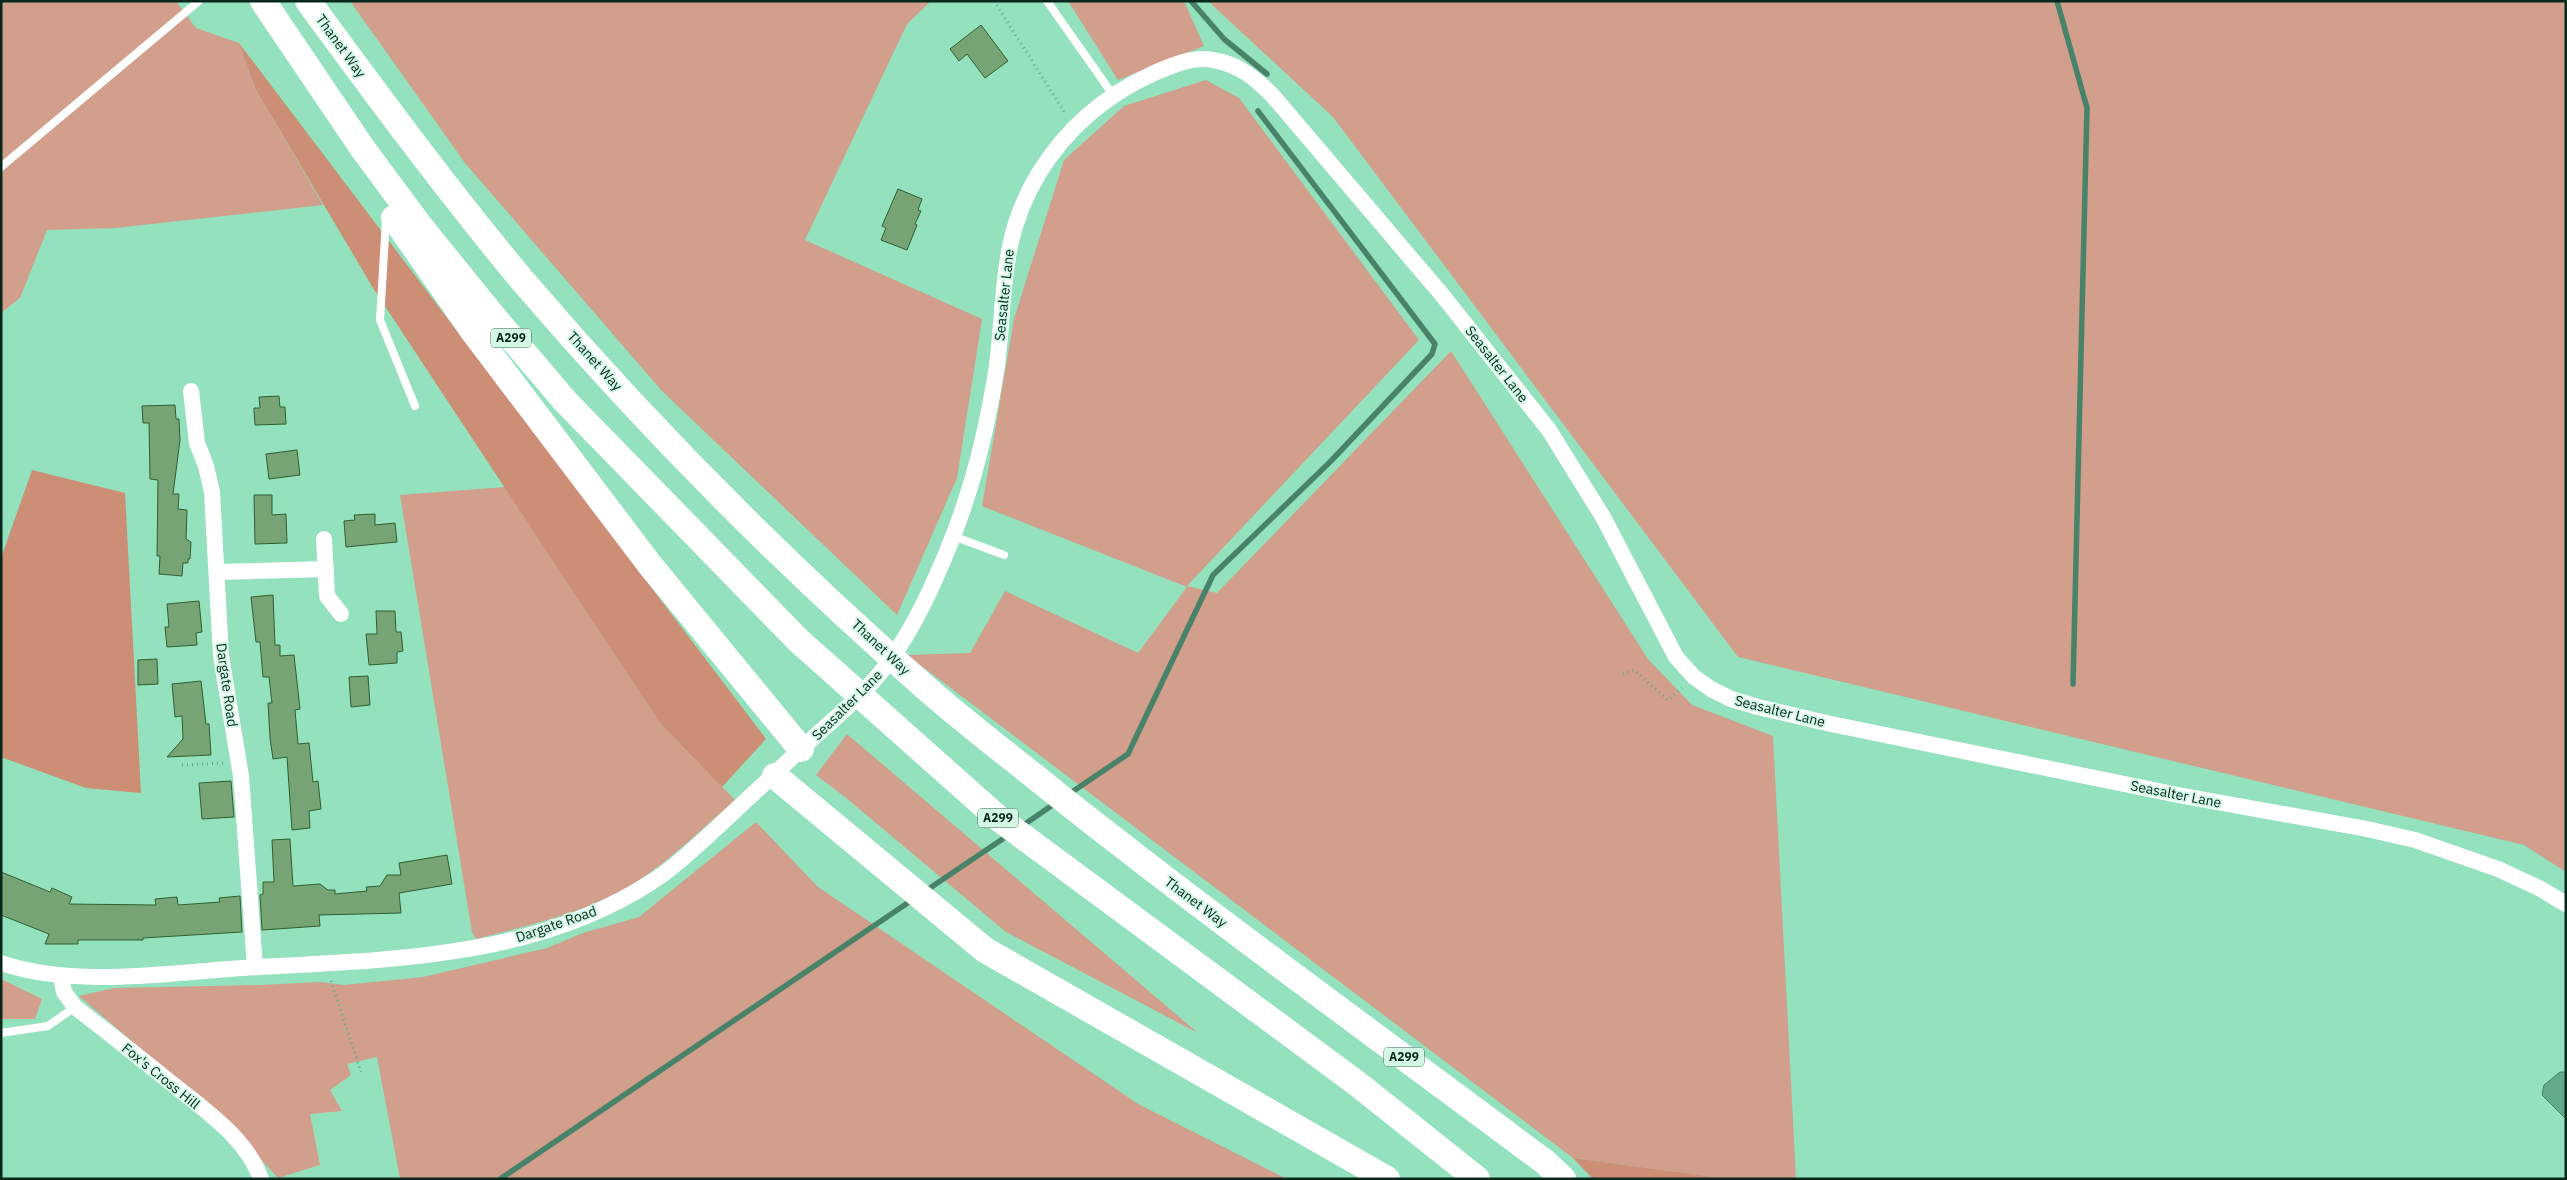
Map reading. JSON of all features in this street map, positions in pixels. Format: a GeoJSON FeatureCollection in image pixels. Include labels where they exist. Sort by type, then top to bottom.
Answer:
{"type":"FeatureCollection","features":[{"type":"Feature","properties":{"kind":"highway","name":"A299"},"geometry":{"type":"LineString","coordinates":[[263,1],[363,149],[420,226],[565,401],[799,641],[998,818],[1213,974],[1359,1085],[1476,1179]]}},
{"type":"Feature","properties":{"kind":"highway","name":"Thanet Way"},"geometry":{"type":"LineString","coordinates":[[308,1],[398,124],[527,285],[597,365],[696,470],[831,601],[928,690],[1131,853],[1546,1162],[1563,1179]]}},
{"type":"Feature","properties":{"kind":"highway"},"geometry":{"type":"LineString","coordinates":[[322,88],[361,171],[481,342],[650,565],[801,749]]}},
{"type":"Feature","properties":{"kind":"highway"},"geometry":{"type":"LineString","coordinates":[[775,776],[985,950],[1387,1179]]}},
{"type":"Feature","properties":{"kind":"street","name":"Seasalter Lane"},"geometry":{"type":"LineString","coordinates":[[801,749],[842,713],[883,670],[910,631],[953,536],[972,481],[990,410],[998,358],[1003,281],[1013,230],[1037,176],[1075,125],[1113,94],[1167,68],[1203,59],[1237,67],[1260,83],[1443,296],[1549,430],[1603,517],[1676,658],[1694,677],[1731,699],[1758,707],[2121,784],[2367,829],[2415,840],[2498,869],[2539,888],[2566,904]]}},
{"type":"Feature","properties":{"kind":"street","name":"Dargate Road"},"geometry":{"type":"LineString","coordinates":[[191,391],[197,443],[206,466],[212,492],[218,572],[221,656],[238,762],[255,968]]}},
{"type":"Feature","properties":{"kind":"street"},"geometry":{"type":"LineString","coordinates":[[324,539],[327,596],[341,614]]}},
{"type":"Feature","properties":{"kind":"street"},"geometry":{"type":"LineString","coordinates":[[218,572],[326,569]]}},
{"type":"Feature","properties":{"kind":"street","name":"Dargate Road"},"geometry":{"type":"LineString","coordinates":[[1,963],[60,976],[146,974],[325,964],[416,956],[534,935],[577,920],[629,895],[675,865],[775,776],[801,749]]}},
{"type":"Feature","properties":{"kind":"street","name":"Fox's Cross Hill"},"geometry":{"type":"LineString","coordinates":[[60,976],[64,992],[75,1007],[183,1092],[239,1142],[256,1164],[261,1179]]}},
{"type":"Feature","properties":{"kind":"lane"},"geometry":{"type":"LineString","coordinates":[[1,167],[199,1]]}},
{"type":"Feature","properties":{"kind":"lane"},"geometry":{"type":"LineString","coordinates":[[1047,1],[1113,94]]}},
{"type":"Feature","properties":{"kind":"lane"},"geometry":{"type":"LineString","coordinates":[[386,208],[380,320],[415,406]]}},
{"type":"Feature","properties":{"kind":"lane"},"geometry":{"type":"LineString","coordinates":[[953,536],[1004,555]]}},
{"type":"Feature","properties":{"kind":"lane"},"geometry":{"type":"LineString","coordinates":[[1,1033],[48,1026],[75,1007]]}},
{"type":"Feature","properties":{"kind":"path"},"geometry":{"type":"LineString","coordinates":[[994,1],[1007,19],[1042,80],[1075,125]]}},
{"type":"Feature","properties":{"kind":"path"},"geometry":{"type":"LineString","coordinates":[[1623,674],[1634,670],[1668,700],[1694,677]]}},
{"type":"Feature","properties":{"kind":"path"},"geometry":{"type":"LineString","coordinates":[[182,766],[238,762]]}},
{"type":"Feature","properties":{"kind":"path"},"geometry":{"type":"LineString","coordinates":[[325,964],[361,1072]]}},
{"type":"Feature","properties":{"kind":"shaded area"},"geometry":{"type":"Polygon","coordinates":[[[1,1],[176,1],[196,28],[239,43],[256,90],[323,205],[115,228],[47,230],[20,298],[1,313],[1,1]]]}},
{"type":"Feature","properties":{"kind":"shaded area"},"geometry":{"type":"Polygon","coordinates":[[[350,1],[931,1],[907,24],[805,240],[982,319],[957,478],[897,615],[662,391],[465,163],[350,1]]]}},
{"type":"Feature","properties":{"kind":"shaded area"},"geometry":{"type":"Polygon","coordinates":[[[1068,1],[1184,1],[1204,46],[1118,80],[1068,1]]]}},
{"type":"Feature","properties":{"kind":"shaded area"},"geometry":{"type":"Polygon","coordinates":[[[1208,1],[2566,1],[2566,872],[2524,845],[1738,657],[1333,117],[1208,1]]]}},
{"type":"Feature","properties":{"kind":"shaded area"},"geometry":{"type":"Polygon","coordinates":[[[239,43],[766,739],[722,787],[660,723],[373,288],[256,90],[239,43]]]}},
{"type":"Feature","properties":{"kind":"shaded area"},"geometry":{"type":"Polygon","coordinates":[[[1206,80],[1239,98],[1419,340],[1187,586],[1217,593],[1451,351],[1648,659],[1692,705],[1773,736],[1796,1179],[1729,1179],[1573,1158],[907,655],[970,653],[1005,591],[1138,653],[1187,587],[982,506],[1014,319],[1064,160],[1124,106],[1206,80]]]}},
{"type":"Feature","properties":{"kind":"shaded area"},"geometry":{"type":"Polygon","coordinates":[[[32,470],[125,493],[141,793],[86,788],[1,757],[1,558],[32,470]]]}},
{"type":"Feature","properties":{"kind":"shaded area"},"geometry":{"type":"Polygon","coordinates":[[[505,487],[660,723],[735,800],[676,853],[628,887],[562,916],[476,939],[472,932],[400,495],[505,487]]]}},
{"type":"Feature","properties":{"kind":"shaded area"},"geometry":{"type":"Polygon","coordinates":[[[847,734],[1198,1033],[1006,932],[845,797],[816,775],[847,734]]]}},
{"type":"Feature","properties":{"kind":"shaded area"},"geometry":{"type":"Polygon","coordinates":[[[756,822],[818,887],[1138,1104],[1287,1179],[400,1179],[377,1057],[347,1064],[351,1075],[330,1090],[342,1111],[310,1114],[320,1165],[278,1178],[227,1123],[79,996],[114,988],[320,982],[344,985],[423,977],[547,948],[583,933],[639,917],[756,822]]]}},
{"type":"Feature","properties":{"kind":"shaded area"},"geometry":{"type":"Polygon","coordinates":[[[1,979],[42,999],[35,1019],[1,1019],[1,979]]]}},
{"type":"Feature","properties":{"kind":"shaded area"},"geometry":{"type":"Polygon","coordinates":[[[2560,1072],[2566,1072],[2566,1119],[2542,1095],[2544,1085],[2560,1072]]]}},
{"type":"Feature","properties":{"kind":"shaded area"},"geometry":{"type":"Polygon","coordinates":[[[1573,1158],[1729,1179],[1593,1179],[1573,1158]]]}},
{"type":"Feature","properties":{"kind":"building"},"geometry":{"type":"Polygon","coordinates":[[[981,25],[1008,61],[985,78],[967,54],[959,61],[950,49],[981,25]]]}},
{"type":"Feature","properties":{"kind":"building"},"geometry":{"type":"Polygon","coordinates":[[[898,189],[922,199],[918,210],[921,211],[915,224],[917,225],[907,250],[881,240],[886,228],[882,226],[898,189]]]}},
{"type":"Feature","properties":{"kind":"building"},"geometry":{"type":"Polygon","coordinates":[[[279,396],[280,407],[285,407],[286,424],[255,425],[254,408],[260,408],[259,397],[279,396]]]}},
{"type":"Feature","properties":{"kind":"building"},"geometry":{"type":"Polygon","coordinates":[[[175,405],[176,419],[179,419],[180,440],[173,494],[179,494],[178,509],[187,510],[186,539],[191,542],[190,559],[188,559],[188,563],[183,563],[182,576],[159,574],[160,556],[157,556],[158,480],[150,479],[149,423],[143,423],[142,406],[175,405]]]}},
{"type":"Feature","properties":{"kind":"building"},"geometry":{"type":"Polygon","coordinates":[[[297,450],[300,475],[269,479],[266,454],[297,450]]]}},
{"type":"Feature","properties":{"kind":"building"},"geometry":{"type":"Polygon","coordinates":[[[254,495],[272,495],[272,515],[286,514],[287,543],[255,544],[254,495]]]}},
{"type":"Feature","properties":{"kind":"building"},"geometry":{"type":"Polygon","coordinates":[[[375,514],[375,525],[395,523],[397,542],[346,547],[344,521],[355,520],[354,515],[375,514]]]}},
{"type":"Feature","properties":{"kind":"building"},"geometry":{"type":"Polygon","coordinates":[[[273,595],[275,645],[280,645],[280,656],[294,655],[300,709],[295,710],[298,744],[309,743],[313,782],[318,781],[321,809],[309,811],[310,828],[292,830],[287,757],[273,759],[268,703],[272,703],[269,677],[263,677],[260,642],[256,642],[251,597],[273,595]]]}},
{"type":"Feature","properties":{"kind":"building"},"geometry":{"type":"Polygon","coordinates":[[[199,601],[202,632],[196,633],[197,645],[167,647],[165,627],[169,627],[167,604],[199,601]]]}},
{"type":"Feature","properties":{"kind":"building"},"geometry":{"type":"Polygon","coordinates":[[[376,611],[395,611],[396,632],[401,632],[403,651],[397,652],[397,663],[369,665],[366,634],[377,634],[376,611]]]}},
{"type":"Feature","properties":{"kind":"building"},"geometry":{"type":"Polygon","coordinates":[[[157,659],[158,684],[138,685],[138,660],[157,659]]]}},
{"type":"Feature","properties":{"kind":"building"},"geometry":{"type":"Polygon","coordinates":[[[368,676],[370,705],[351,707],[349,677],[368,676]]]}},
{"type":"Feature","properties":{"kind":"building"},"geometry":{"type":"Polygon","coordinates":[[[201,681],[206,724],[209,724],[211,755],[167,757],[183,739],[182,716],[175,717],[172,684],[201,681]]]}},
{"type":"Feature","properties":{"kind":"building"},"geometry":{"type":"Polygon","coordinates":[[[231,781],[234,817],[202,819],[199,783],[231,781]]]}},
{"type":"Feature","properties":{"kind":"building"},"geometry":{"type":"Polygon","coordinates":[[[290,839],[293,886],[320,884],[328,890],[335,890],[335,894],[367,891],[366,887],[380,886],[387,875],[401,875],[399,863],[447,855],[452,884],[399,893],[401,913],[319,915],[320,926],[262,930],[260,895],[263,894],[263,882],[274,882],[272,840],[290,839]]]}},
{"type":"Feature","properties":{"kind":"building"},"geometry":{"type":"Polygon","coordinates":[[[1,872],[50,892],[52,888],[72,897],[69,904],[156,905],[155,899],[177,897],[178,905],[220,902],[219,898],[240,896],[242,932],[143,938],[143,940],[78,940],[78,944],[45,944],[49,934],[1,915],[1,872]]]}},
{"type":"Feature","properties":{"kind":"waterway"},"geometry":{"type":"LineString","coordinates":[[1191,1],[1224,39],[1267,74]]}},
{"type":"Feature","properties":{"kind":"waterway"},"geometry":{"type":"LineString","coordinates":[[2057,1],[2087,108],[2073,684]]}},
{"type":"Feature","properties":{"kind":"waterway"},"geometry":{"type":"LineString","coordinates":[[1069,794],[1128,754],[1213,575],[1330,462],[1432,354],[1435,344],[1258,111]]}},
{"type":"Feature","properties":{"kind":"waterway"},"geometry":{"type":"LineString","coordinates":[[1022,826],[1057,802]]}},
{"type":"Feature","properties":{"kind":"waterway"},"geometry":{"type":"LineString","coordinates":[[924,892],[1010,834]]}},
{"type":"Feature","properties":{"kind":"waterway"},"geometry":{"type":"LineString","coordinates":[[500,1179],[912,900]]}}]}
